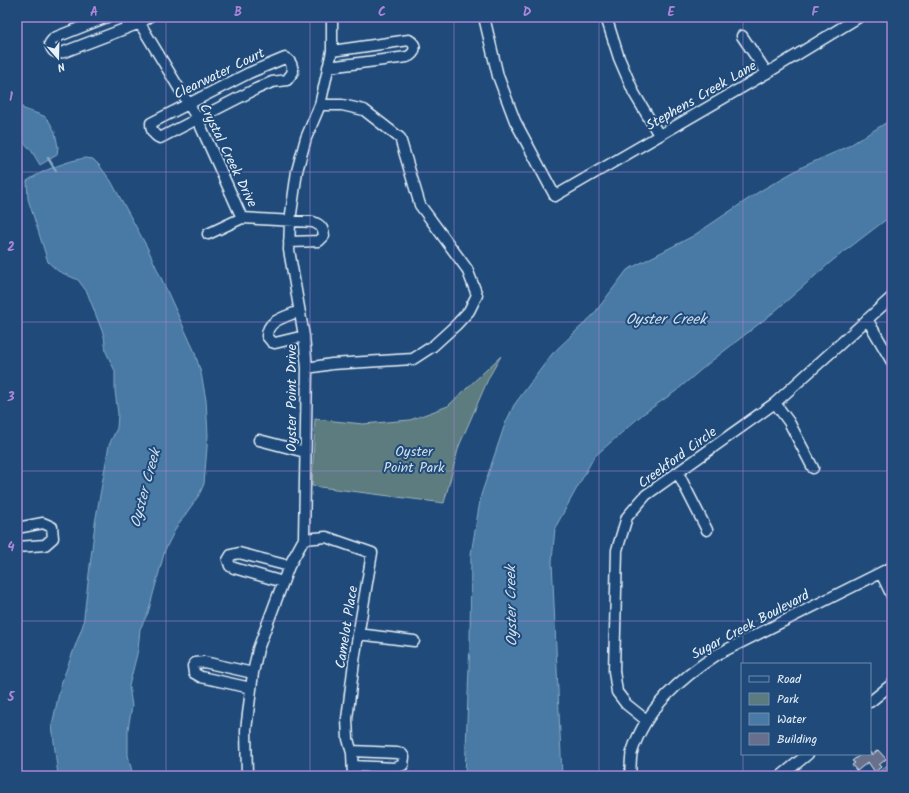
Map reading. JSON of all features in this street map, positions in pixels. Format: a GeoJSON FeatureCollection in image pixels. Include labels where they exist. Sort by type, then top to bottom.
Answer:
{"type":"FeatureCollection","features":[{"type":"Feature","properties":{"kind":"street"},"geometry":{"type":"LineString","coordinates":[[107,17],[54,38],[50,43],[52,51],[55,53],[64,52],[138,20],[149,17]]}},
{"type":"Feature","properties":{"kind":"street","name":"Oyster Point Drive"},"geometry":{"type":"LineString","coordinates":[[247,776],[246,730],[253,673],[258,649],[289,566],[304,539],[307,368],[304,336],[289,242],[290,221],[297,171],[306,138],[320,105],[332,50],[332,17]]}},
{"type":"Feature","properties":{"kind":"street","name":"Stephens Creek Lane"},"geometry":{"type":"LineString","coordinates":[[484,17],[498,76],[515,121],[555,196],[767,73],[859,17]]}},
{"type":"Feature","properties":{"kind":"street"},"geometry":{"type":"LineString","coordinates":[[606,17],[619,58],[634,93],[659,135]]}},
{"type":"Feature","properties":{"kind":"street","name":"Crystal Creek Drive"},"geometry":{"type":"LineString","coordinates":[[138,20],[197,118],[242,218],[319,224],[323,230],[324,236],[322,239],[315,242],[289,242]]}},
{"type":"Feature","properties":{"kind":"street"},"geometry":{"type":"LineString","coordinates":[[742,36],[767,73]]}},
{"type":"Feature","properties":{"kind":"street"},"geometry":{"type":"LineString","coordinates":[[328,68],[407,57],[414,53],[415,49],[412,42],[409,40],[332,50]]}},
{"type":"Feature","properties":{"kind":"street","name":"Clearwater Court"},"geometry":{"type":"LineString","coordinates":[[285,58],[290,61],[293,72],[287,80],[272,82],[256,89],[160,138],[155,136],[151,130],[151,123],[249,73],[285,58]]}},
{"type":"Feature","properties":{"kind":"street"},"geometry":{"type":"LineString","coordinates":[[249,73],[256,89]]}},
{"type":"Feature","properties":{"kind":"street"},"geometry":{"type":"LineString","coordinates":[[307,368],[332,364],[413,359],[433,346],[469,311],[477,295],[467,269],[420,205],[400,138],[364,110],[342,105],[320,105]]}},
{"type":"Feature","properties":{"kind":"street"},"geometry":{"type":"LineString","coordinates":[[208,234],[242,218]]}},
{"type":"Feature","properties":{"kind":"street","name":"Creekford Circle"},"geometry":{"type":"LineString","coordinates":[[646,720],[626,704],[618,692],[614,671],[617,550],[627,517],[646,495],[775,403],[892,296]]}},
{"type":"Feature","properties":{"kind":"street"},"geometry":{"type":"LineString","coordinates":[[299,311],[272,323],[268,328],[267,336],[272,342],[276,343],[304,336]]}},
{"type":"Feature","properties":{"kind":"street"},"geometry":{"type":"LineString","coordinates":[[868,319],[892,362]]}},
{"type":"Feature","properties":{"kind":"street"},"geometry":{"type":"LineString","coordinates":[[775,403],[789,422],[813,468]]}},
{"type":"Feature","properties":{"kind":"street"},"geometry":{"type":"LineString","coordinates":[[259,440],[305,452]]}},
{"type":"Feature","properties":{"kind":"street"},"geometry":{"type":"LineString","coordinates":[[678,473],[707,530]]}},
{"type":"Feature","properties":{"kind":"street"},"geometry":{"type":"LineString","coordinates":[[17,528],[43,523],[52,527],[53,538],[46,544],[17,548]]}},
{"type":"Feature","properties":{"kind":"street","name":"Camelot Place"},"geometry":{"type":"LineString","coordinates":[[304,539],[326,537],[372,553],[358,634],[347,719],[352,751],[353,771]]}},
{"type":"Feature","properties":{"kind":"street"},"geometry":{"type":"LineString","coordinates":[[283,582],[234,568],[230,566],[228,560],[231,555],[238,553],[289,566]]}},
{"type":"Feature","properties":{"kind":"street","name":"Sugar Creek Boulevard"},"geometry":{"type":"LineString","coordinates":[[630,776],[632,752],[646,720],[670,691],[692,671],[718,654],[881,574],[892,567]]}},
{"type":"Feature","properties":{"kind":"street"},"geometry":{"type":"LineString","coordinates":[[881,574],[892,596]]}},
{"type":"Feature","properties":{"kind":"street"},"geometry":{"type":"LineString","coordinates":[[358,634],[414,641]]}},
{"type":"Feature","properties":{"kind":"street"},"geometry":{"type":"LineString","coordinates":[[251,688],[201,678],[194,673],[193,666],[195,663],[204,662],[253,673]]}},
{"type":"Feature","properties":{"kind":"street"},"geometry":{"type":"LineString","coordinates":[[871,701],[892,684]]}},
{"type":"Feature","properties":{"kind":"street"},"geometry":{"type":"LineString","coordinates":[[352,751],[397,753],[402,754],[404,761],[403,765],[396,768],[353,771]]}},
{"type":"Feature","properties":{"kind":"street"},"geometry":{"type":"LineString","coordinates":[[781,776],[807,755]]}},
{"type":"Feature","properties":{"kind":"green space","name":"Oyster Point Park"},"geometry":{"type":"Polygon","coordinates":[[[501,356],[489,377],[459,446],[444,503],[312,486],[315,419],[363,424],[410,420],[448,406],[501,356]]]}},
{"type":"Feature","properties":{"kind":"green space"},"geometry":{"type":"Polygon","coordinates":[[[892,761],[892,776],[874,776],[892,761]]]}},
{"type":"Feature","properties":{"kind":"water"},"geometry":{"type":"Polygon","coordinates":[[[17,101],[24,109],[44,116],[49,121],[55,132],[58,147],[57,155],[40,165],[31,150],[17,135],[17,101]]]}},
{"type":"Feature","properties":{"kind":"water","name":"Oyster Creek"},"geometry":{"type":"Polygon","coordinates":[[[892,119],[892,215],[832,261],[774,312],[676,391],[643,414],[594,457],[555,528],[552,561],[562,776],[465,776],[470,639],[471,554],[481,495],[505,424],[514,405],[552,354],[593,315],[627,270],[693,236],[760,191],[802,167],[847,147],[892,119]]]}},
{"type":"Feature","properties":{"kind":"water","name":"Oyster Creek"},"geometry":{"type":"Polygon","coordinates":[[[86,158],[93,159],[111,181],[147,247],[194,350],[201,373],[206,400],[208,435],[204,484],[199,495],[176,528],[165,550],[148,613],[140,629],[138,650],[129,686],[132,706],[128,729],[128,755],[133,776],[58,776],[52,725],[61,684],[83,625],[95,523],[109,445],[117,428],[118,414],[115,391],[115,371],[106,352],[104,336],[87,292],[78,280],[58,271],[48,262],[28,199],[27,181],[55,166],[86,158]]]}},
{"type":"Feature","properties":{"kind":"building"},"geometry":{"type":"Polygon","coordinates":[[[878,750],[886,759],[879,765],[881,767],[875,772],[868,762],[857,771],[852,765],[855,763],[852,761],[860,755],[871,755],[871,754],[872,755],[878,750]]]}},
{"type":"Feature","properties":{"kind":"waterway","name":"Oyster Creek"},"geometry":{"type":"LineString","coordinates":[[48,158],[56,171]]}}]}
